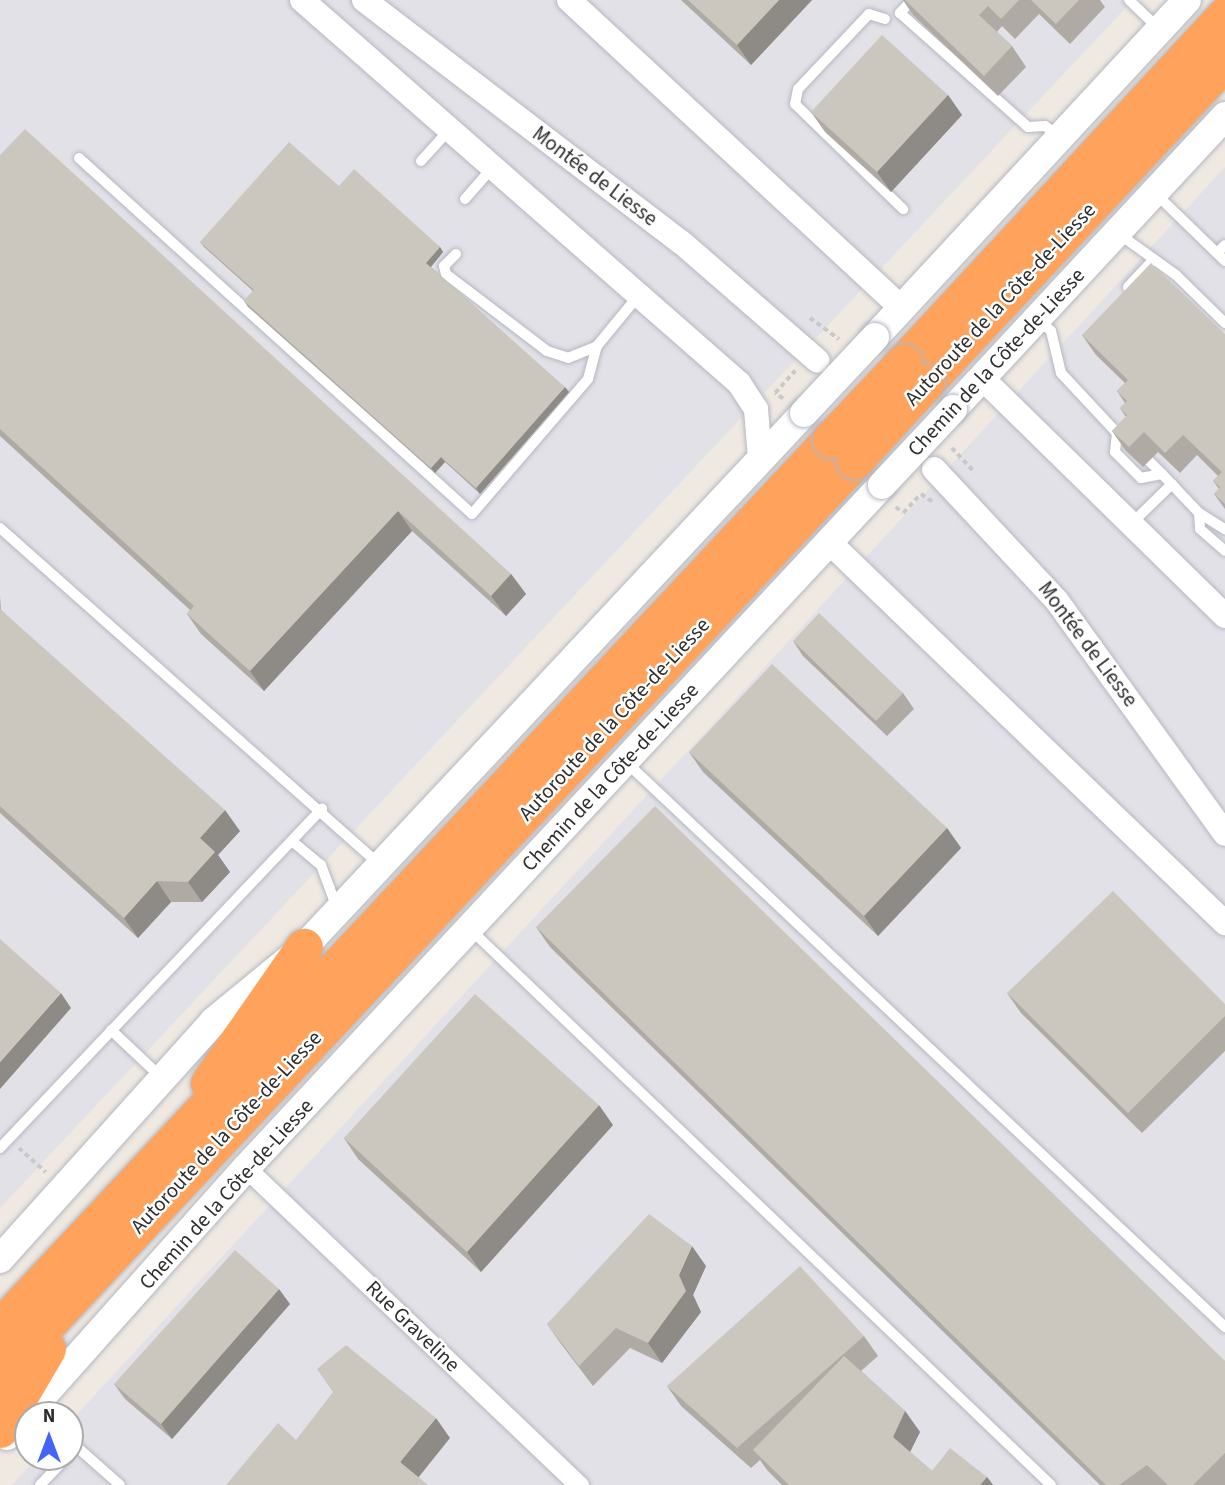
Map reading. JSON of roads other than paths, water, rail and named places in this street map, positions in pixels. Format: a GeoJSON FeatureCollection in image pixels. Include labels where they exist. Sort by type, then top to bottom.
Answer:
{"type":"FeatureCollection","features":[{"type":"Feature","properties":{"kind":"highway","name":"Autoroute de la Côte-de-Liesse"},"geometry":{"type":"LineString","coordinates":[[0,1374],[914,373],[1225,15]]}},
{"type":"Feature","properties":{"kind":"highway","name":"Autoroute de la Côte-de-Liesse"},"geometry":{"type":"LineString","coordinates":[[914,373],[1225,61]]}},
{"type":"Feature","properties":{"kind":"highway","name":"Autoroute de la Côte-de-Liesse"},"geometry":{"type":"LineString","coordinates":[[0,1327],[180,1136],[843,450]]}},
{"type":"Feature","properties":{"kind":"highway"},"geometry":{"type":"LineString","coordinates":[[180,1136],[234,1039],[303,947]]}},
{"type":"Feature","properties":{"kind":"highway"},"geometry":{"type":"LineString","coordinates":[[0,1429],[107,1259]]}},
{"type":"Feature","properties":{"kind":"main road"},"geometry":{"type":"LineString","coordinates":[[0,1259],[214,1021],[303,947],[338,911],[804,414],[1186,0]]}},
{"type":"Feature","properties":{"kind":"main road","name":"Chemin de la Côte-de-Liesse"},"geometry":{"type":"LineString","coordinates":[[45,1401],[246,1168],[829,542],[887,494],[953,409],[1225,116]]}},
{"type":"Feature","properties":{"kind":"main road","name":"Chemin de la Côte-de-Liesse"},"geometry":{"type":"LineString","coordinates":[[0,1443],[14,1431]]}},
{"type":"Feature","properties":{"kind":"street"},"geometry":{"type":"LineString","coordinates":[[302,0],[639,295],[750,397],[760,459]]}},
{"type":"Feature","properties":{"kind":"street"},"geometry":{"type":"LineString","coordinates":[[569,0],[901,307]]}},
{"type":"Feature","properties":{"kind":"street"},"geometry":{"type":"LineString","coordinates":[[592,0],[653,75]]}},
{"type":"Feature","properties":{"kind":"street","name":"Montée de Liesse"},"geometry":{"type":"LineString","coordinates":[[366,1],[681,242],[818,361]]}},
{"type":"Feature","properties":{"kind":"street"},"geometry":{"type":"LineString","coordinates":[[982,378],[1225,616]]}},
{"type":"Feature","properties":{"kind":"street","name":"Montée de Liesse"},"geometry":{"type":"LineString","coordinates":[[934,469],[1057,601],[1225,834]]}},
{"type":"Feature","properties":{"kind":"street"},"geometry":{"type":"LineString","coordinates":[[829,542],[1203,897],[1225,923]]}},
{"type":"Feature","properties":{"kind":"street","name":"Rue Graveline"},"geometry":{"type":"LineString","coordinates":[[246,1168],[579,1485]]}},
{"type":"Feature","properties":{"kind":"lane"},"geometry":{"type":"LineString","coordinates":[[912,0],[900,13],[1028,127],[1045,126],[1059,137]]}},
{"type":"Feature","properties":{"kind":"lane"},"geometry":{"type":"LineString","coordinates":[[1129,0],[1159,30]]}},
{"type":"Feature","properties":{"kind":"lane"},"geometry":{"type":"LineString","coordinates":[[885,19],[869,14],[798,89],[795,104],[903,209]]}},
{"type":"Feature","properties":{"kind":"lane"},"geometry":{"type":"LineString","coordinates":[[421,160],[449,130]]}},
{"type":"Feature","properties":{"kind":"lane"},"geometry":{"type":"LineString","coordinates":[[79,158],[472,514],[588,379],[597,346],[639,295]]}},
{"type":"Feature","properties":{"kind":"lane"},"geometry":{"type":"LineString","coordinates":[[465,199],[492,167]]}},
{"type":"Feature","properties":{"kind":"lane"},"geometry":{"type":"LineString","coordinates":[[1154,192],[1222,253]]}},
{"type":"Feature","properties":{"kind":"lane"},"geometry":{"type":"LineString","coordinates":[[1117,232],[1225,323]]}},
{"type":"Feature","properties":{"kind":"lane"},"geometry":{"type":"LineString","coordinates":[[456,254],[444,266],[446,274],[547,351],[568,358],[597,346]]}},
{"type":"Feature","properties":{"kind":"lane"},"geometry":{"type":"LineString","coordinates":[[1128,287],[1153,260]]}},
{"type":"Feature","properties":{"kind":"lane"},"geometry":{"type":"LineString","coordinates":[[1037,318],[1051,331],[1061,373],[1132,446]]}},
{"type":"Feature","properties":{"kind":"lane"},"geometry":{"type":"LineString","coordinates":[[1117,433],[1115,452],[1142,478],[1162,474]]}},
{"type":"Feature","properties":{"kind":"lane"},"geometry":{"type":"LineString","coordinates":[[1149,461],[1199,513],[1225,529]]}},
{"type":"Feature","properties":{"kind":"lane"},"geometry":{"type":"LineString","coordinates":[[1131,524],[1172,484]]}},
{"type":"Feature","properties":{"kind":"lane"},"geometry":{"type":"LineString","coordinates":[[1199,513],[1200,529],[1225,551]]}},
{"type":"Feature","properties":{"kind":"lane"},"geometry":{"type":"LineString","coordinates":[[0,528],[322,809],[380,865]]}},
{"type":"Feature","properties":{"kind":"lane"},"geometry":{"type":"LineString","coordinates":[[625,761],[1225,1327]]}},
{"type":"Feature","properties":{"kind":"lane"},"geometry":{"type":"LineString","coordinates":[[0,1148],[322,809]]}},
{"type":"Feature","properties":{"kind":"lane"},"geometry":{"type":"LineString","coordinates":[[292,841],[321,865],[338,911]]}},
{"type":"Feature","properties":{"kind":"lane"},"geometry":{"type":"LineString","coordinates":[[469,929],[1051,1485]]}},
{"type":"Feature","properties":{"kind":"lane"},"geometry":{"type":"LineString","coordinates":[[111,1030],[163,1079]]}},
{"type":"Feature","properties":{"kind":"lane"},"geometry":{"type":"LineString","coordinates":[[84,1459],[120,1485]]}},
{"type":"Feature","properties":{"kind":"lane"},"geometry":{"type":"LineString","coordinates":[[40,1485],[52,1471]]}}]}
